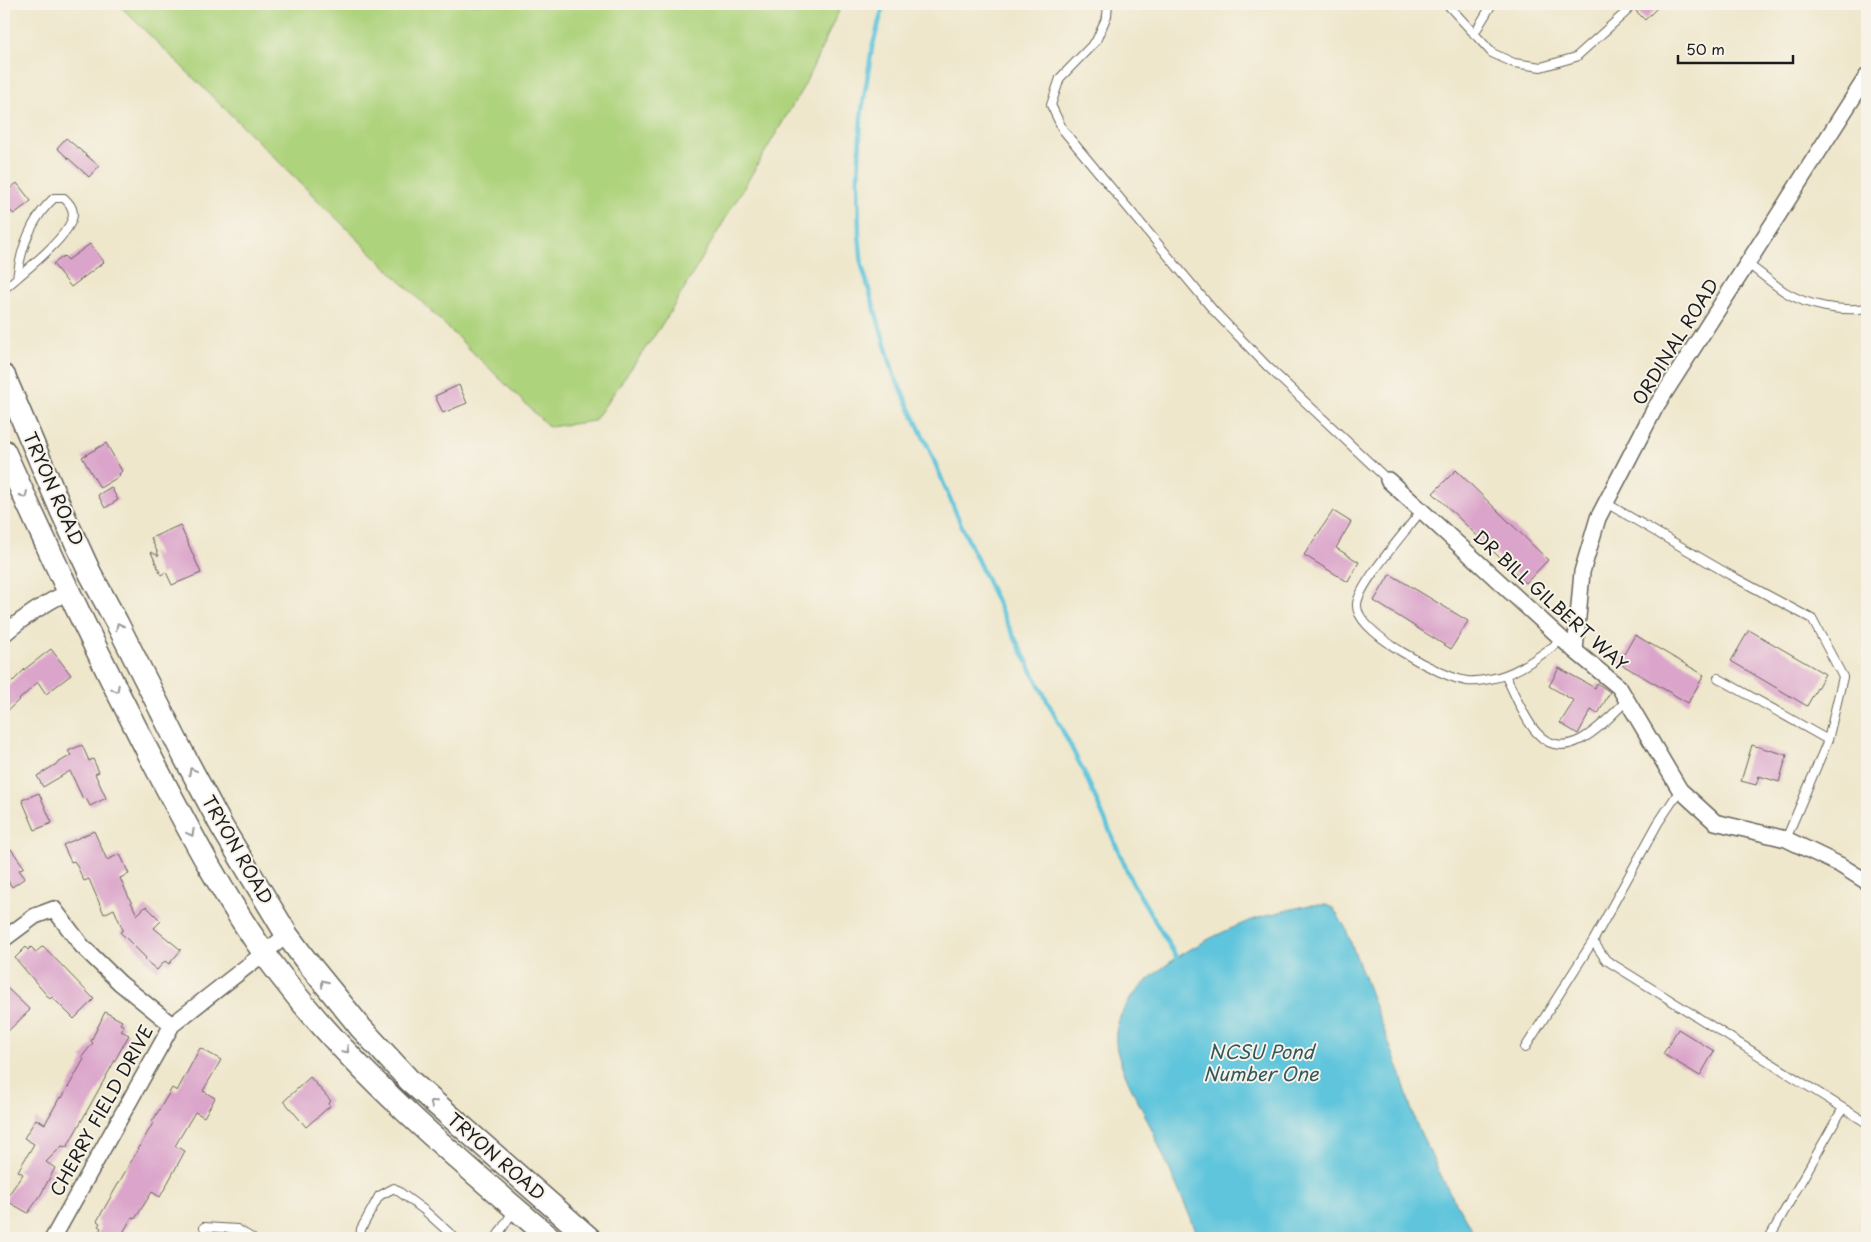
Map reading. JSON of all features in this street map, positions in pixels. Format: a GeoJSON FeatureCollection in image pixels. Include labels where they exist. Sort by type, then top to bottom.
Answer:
{"type":"FeatureCollection","features":[{"type":"Feature","properties":{"kind":"main road","name":"TRYON ROAD"},"geometry":{"type":"LineString","coordinates":[[4,376],[82,555],[184,756],[222,827],[288,935],[304,958],[361,1028],[404,1075],[438,1107],[589,1238]]}},
{"type":"Feature","properties":{"kind":"main road","name":"TRYON ROAD"},"geometry":{"type":"LineString","coordinates":[[4,450],[104,667],[196,842],[265,954],[307,1008],[369,1074],[448,1149],[550,1238]]}},
{"type":"Feature","properties":{"kind":"street","name":"ORDINAL ROAD"},"geometry":{"type":"LineString","coordinates":[[1575,651],[1582,572],[1598,518],[1655,408],[1867,76]]}},
{"type":"Feature","properties":{"kind":"street","name":"DR BILL GILBERT WAY"},"geometry":{"type":"LineString","coordinates":[[1388,480],[1562,640],[1619,686],[1680,790],[1715,822],[1786,839],[1840,865],[1867,882]]}},
{"type":"Feature","properties":{"kind":"street"},"geometry":{"type":"LineString","coordinates":[[4,634],[52,600],[68,592]]}},
{"type":"Feature","properties":{"kind":"street"},"geometry":{"type":"LineString","coordinates":[[4,939],[35,916],[54,909],[82,946],[120,983],[172,1025]]}},
{"type":"Feature","properties":{"kind":"street","name":"CHERRY FIELD DRIVE"},"geometry":{"type":"LineString","coordinates":[[53,1238],[172,1025],[288,935]]}},
{"type":"Feature","properties":{"kind":"lane"},"geometry":{"type":"LineString","coordinates":[[1108,4],[1107,16],[1096,41],[1060,78],[1051,105],[1063,130],[1214,312],[1267,366],[1388,480]]}},
{"type":"Feature","properties":{"kind":"lane"},"geometry":{"type":"LineString","coordinates":[[1447,4],[1492,53],[1514,63],[1541,67],[1576,57],[1625,13],[1631,4]]}},
{"type":"Feature","properties":{"kind":"lane"},"geometry":{"type":"LineString","coordinates":[[1474,34],[1492,4]]}},
{"type":"Feature","properties":{"kind":"lane"},"geometry":{"type":"LineString","coordinates":[[4,289],[31,268],[69,226],[73,214],[71,204],[64,198],[54,198],[49,202],[29,231],[20,258],[17,278]]}},
{"type":"Feature","properties":{"kind":"lane"},"geometry":{"type":"LineString","coordinates":[[1748,264],[1787,293],[1820,306],[1852,310],[1867,308]]}},
{"type":"Feature","properties":{"kind":"lane"},"geometry":{"type":"LineString","coordinates":[[1606,503],[1730,575],[1812,619],[1843,677],[1828,740],[1786,839]]}},
{"type":"Feature","properties":{"kind":"lane"},"geometry":{"type":"LineString","coordinates":[[1421,511],[1367,581],[1358,599],[1356,607],[1358,613],[1384,641],[1416,661],[1467,681],[1489,680],[1511,674],[1562,640]]}},
{"type":"Feature","properties":{"kind":"lane"},"geometry":{"type":"LineString","coordinates":[[1505,675],[1533,728],[1544,739],[1554,744],[1572,744],[1587,736],[1627,700]]}},
{"type":"Feature","properties":{"kind":"lane"},"geometry":{"type":"LineString","coordinates":[[1718,678],[1828,740]]}},
{"type":"Feature","properties":{"kind":"lane"},"geometry":{"type":"LineString","coordinates":[[1526,1048],[1592,941],[1658,823],[1680,790]]}},
{"type":"Feature","properties":{"kind":"lane"},"geometry":{"type":"LineString","coordinates":[[1592,941],[1606,960],[1867,1123]]}},
{"type":"Feature","properties":{"kind":"lane"},"geometry":{"type":"LineString","coordinates":[[1769,1238],[1843,1108]]}},
{"type":"Feature","properties":{"kind":"lane"},"geometry":{"type":"LineString","coordinates":[[360,1238],[361,1229],[379,1196],[394,1188],[424,1210],[455,1238]]}},
{"type":"Feature","properties":{"kind":"lane"},"geometry":{"type":"LineString","coordinates":[[496,1238],[515,1208]]}},
{"type":"Feature","properties":{"kind":"lane"},"geometry":{"type":"LineString","coordinates":[[204,1227],[236,1229],[252,1238]]}},
{"type":"Feature","properties":{"kind":"green space"},"geometry":{"type":"Polygon","coordinates":[[[118,4],[842,4],[804,86],[666,319],[594,421],[549,427],[118,4]]]}},
{"type":"Feature","properties":{"kind":"water","name":"NCSU Pond Number One"},"geometry":{"type":"Polygon","coordinates":[[[1309,905],[1326,905],[1333,908],[1345,927],[1400,1072],[1415,1121],[1446,1186],[1477,1238],[1199,1238],[1120,1060],[1116,1043],[1118,1023],[1127,1004],[1141,987],[1158,971],[1199,944],[1245,922],[1309,905]]]}},
{"type":"Feature","properties":{"kind":"building"},"geometry":{"type":"Polygon","coordinates":[[[1637,4],[1661,4],[1645,20],[1634,9],[1637,4]]]}},
{"type":"Feature","properties":{"kind":"building"},"geometry":{"type":"Polygon","coordinates":[[[66,138],[99,166],[89,177],[57,148],[66,138]]]}},
{"type":"Feature","properties":{"kind":"building"},"geometry":{"type":"Polygon","coordinates":[[[17,183],[31,201],[14,214],[4,206],[4,193],[17,183]]]}},
{"type":"Feature","properties":{"kind":"building"},"geometry":{"type":"Polygon","coordinates":[[[90,244],[104,262],[71,287],[53,264],[64,256],[68,260],[90,244]]]}},
{"type":"Feature","properties":{"kind":"building"},"geometry":{"type":"Polygon","coordinates":[[[459,385],[467,403],[443,413],[435,396],[459,385]]]}},
{"type":"Feature","properties":{"kind":"building"},"geometry":{"type":"Polygon","coordinates":[[[106,443],[122,471],[119,474],[120,476],[100,488],[82,457],[106,443]]]}},
{"type":"Feature","properties":{"kind":"building"},"geometry":{"type":"Polygon","coordinates":[[[1456,470],[1548,560],[1526,583],[1433,493],[1456,470]]]}},
{"type":"Feature","properties":{"kind":"building"},"geometry":{"type":"Polygon","coordinates":[[[111,487],[118,500],[105,508],[98,495],[111,487]]]}},
{"type":"Feature","properties":{"kind":"building"},"geometry":{"type":"Polygon","coordinates":[[[1333,511],[1351,522],[1336,548],[1359,562],[1348,582],[1304,555],[1333,511]]]}},
{"type":"Feature","properties":{"kind":"building"},"geometry":{"type":"Polygon","coordinates":[[[180,525],[201,573],[172,585],[166,572],[161,575],[151,552],[159,556],[151,538],[180,525]]]}},
{"type":"Feature","properties":{"kind":"building"},"geometry":{"type":"Polygon","coordinates":[[[1390,574],[1468,621],[1451,649],[1374,601],[1390,574]]]}},
{"type":"Feature","properties":{"kind":"building"},"geometry":{"type":"Polygon","coordinates":[[[1749,630],[1825,674],[1807,706],[1731,661],[1749,630]]]}},
{"type":"Feature","properties":{"kind":"building"},"geometry":{"type":"Polygon","coordinates":[[[1635,635],[1704,675],[1688,703],[1619,663],[1635,635]]]}},
{"type":"Feature","properties":{"kind":"building"},"geometry":{"type":"Polygon","coordinates":[[[51,649],[71,675],[46,694],[38,682],[4,714],[4,690],[25,669],[51,649]]]}},
{"type":"Feature","properties":{"kind":"building"},"geometry":{"type":"Polygon","coordinates":[[[1559,668],[1595,688],[1597,683],[1610,692],[1598,714],[1591,710],[1578,734],[1560,723],[1574,701],[1549,686],[1559,668]]]}},
{"type":"Feature","properties":{"kind":"building"},"geometry":{"type":"Polygon","coordinates":[[[82,745],[89,761],[93,759],[99,772],[95,774],[106,798],[90,806],[86,798],[83,799],[70,771],[43,787],[37,776],[71,755],[68,751],[82,745]]]}},
{"type":"Feature","properties":{"kind":"building"},"geometry":{"type":"Polygon","coordinates":[[[1752,745],[1787,755],[1779,782],[1759,776],[1756,785],[1741,781],[1752,745]]]}},
{"type":"Feature","properties":{"kind":"building"},"geometry":{"type":"Polygon","coordinates":[[[39,793],[52,823],[35,830],[22,800],[39,793]]]}},
{"type":"Feature","properties":{"kind":"building"},"geometry":{"type":"Polygon","coordinates":[[[94,831],[107,860],[120,854],[129,874],[120,878],[137,915],[146,906],[161,921],[154,928],[181,950],[169,964],[165,961],[157,970],[145,960],[146,958],[120,932],[123,930],[114,909],[104,914],[89,879],[84,881],[74,861],[71,862],[63,845],[94,831]]]}},
{"type":"Feature","properties":{"kind":"building"},"geometry":{"type":"Polygon","coordinates":[[[11,849],[24,867],[19,870],[25,878],[12,887],[4,875],[4,854],[11,849]]]}},
{"type":"Feature","properties":{"kind":"building"},"geometry":{"type":"Polygon","coordinates":[[[43,946],[94,999],[74,1019],[52,997],[50,999],[15,958],[26,947],[28,950],[31,947],[36,952],[43,946]]]}},
{"type":"Feature","properties":{"kind":"building"},"geometry":{"type":"Polygon","coordinates":[[[4,985],[30,1010],[4,1035],[4,985]]]}},
{"type":"Feature","properties":{"kind":"building"},"geometry":{"type":"Polygon","coordinates":[[[105,1012],[122,1021],[120,1024],[124,1026],[121,1031],[129,1035],[67,1147],[62,1146],[46,1162],[55,1168],[40,1196],[28,1213],[5,1200],[23,1174],[18,1171],[34,1144],[24,1138],[36,1119],[45,1124],[60,1097],[62,1098],[84,1059],[81,1058],[93,1043],[91,1041],[105,1012]]]}},
{"type":"Feature","properties":{"kind":"building"},"geometry":{"type":"Polygon","coordinates":[[[1678,1029],[1714,1051],[1700,1076],[1663,1054],[1678,1029]]]}},
{"type":"Feature","properties":{"kind":"building"},"geometry":{"type":"Polygon","coordinates":[[[200,1048],[221,1060],[203,1091],[215,1098],[204,1117],[195,1112],[175,1146],[185,1151],[160,1197],[152,1192],[135,1219],[132,1217],[120,1238],[95,1238],[101,1228],[98,1226],[100,1223],[97,1221],[172,1088],[177,1091],[200,1048]]]}},
{"type":"Feature","properties":{"kind":"building"},"geometry":{"type":"Polygon","coordinates":[[[310,1077],[331,1101],[328,1104],[330,1106],[306,1127],[284,1101],[310,1077]]]}},
{"type":"Feature","properties":{"kind":"waterway"},"geometry":{"type":"LineString","coordinates":[[884,4],[872,48],[861,117],[858,179],[859,234],[862,266],[894,375],[1006,621],[1084,772],[1132,882],[1177,958]]}}]}
